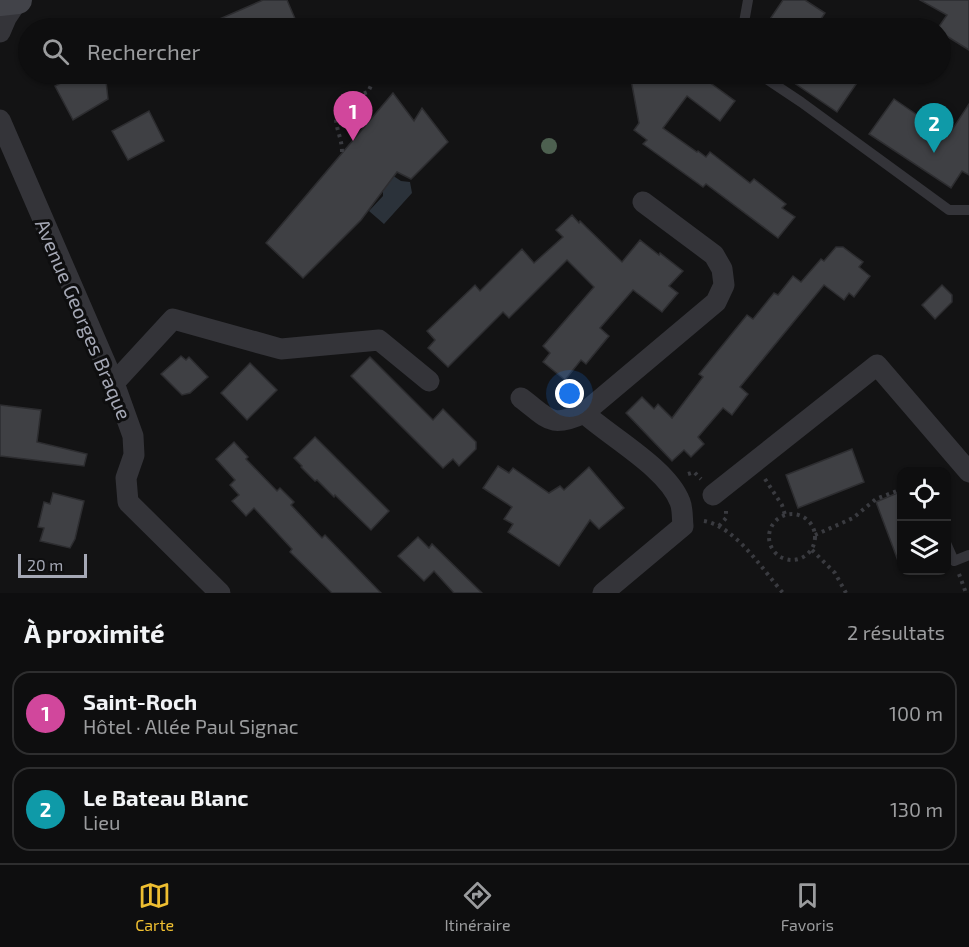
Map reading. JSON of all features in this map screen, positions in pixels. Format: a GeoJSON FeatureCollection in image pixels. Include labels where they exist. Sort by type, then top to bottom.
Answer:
{"type":"FeatureCollection","features":[{"type":"Feature","properties":{"kind":"street"},"geometry":{"type":"LineString","coordinates":[[0,2],[18,0]]}},
{"type":"Feature","properties":{"kind":"street"},"geometry":{"type":"LineString","coordinates":[[0,32],[18,0]]}},
{"type":"Feature","properties":{"kind":"street","name":"Avenue Georges Braque"},"geometry":{"type":"LineString","coordinates":[[0,120],[114,383],[133,436],[134,455],[126,478],[128,502],[220,593]]}},
{"type":"Feature","properties":{"kind":"street"},"geometry":{"type":"LineString","coordinates":[[520,398],[553,422],[567,421],[584,414],[716,302],[724,285],[722,269],[714,255],[643,202]]}},
{"type":"Feature","properties":{"kind":"street"},"geometry":{"type":"LineString","coordinates":[[114,383],[173,319],[281,349],[379,339],[429,381]]}},
{"type":"Feature","properties":{"kind":"street"},"geometry":{"type":"LineString","coordinates":[[713,495],[877,365],[969,472]]}},
{"type":"Feature","properties":{"kind":"street"},"geometry":{"type":"LineString","coordinates":[[584,414],[656,469],[671,484],[681,504],[683,526],[603,593]]}},
{"type":"Feature","properties":{"kind":"lane"},"geometry":{"type":"LineString","coordinates":[[745,18],[748,0]]}},
{"type":"Feature","properties":{"kind":"lane"},"geometry":{"type":"LineString","coordinates":[[774,84],[949,210],[969,210]]}},
{"type":"Feature","properties":{"kind":"lane"},"geometry":{"type":"LineString","coordinates":[[951,554],[954,561],[969,555]]}},
{"type":"Feature","properties":{"kind":"path"},"geometry":{"type":"LineString","coordinates":[[342,152],[340,134],[335,126],[337,109],[368,92],[372,84]]}},
{"type":"Feature","properties":{"kind":"path"},"geometry":{"type":"LineString","coordinates":[[754,463],[782,505],[785,515]]}},
{"type":"Feature","properties":{"kind":"path"},"geometry":{"type":"LineString","coordinates":[[815,535],[853,518],[876,499],[897,491]]}},
{"type":"Feature","properties":{"kind":"path"},"geometry":{"type":"LineString","coordinates":[[785,515],[801,516],[813,527],[815,535],[812,550],[806,556],[792,561],[778,557],[770,546],[769,531],[778,519],[785,515]]}},
{"type":"Feature","properties":{"kind":"path"},"geometry":{"type":"LineString","coordinates":[[683,526],[701,520],[719,526],[737,540],[783,593]]}},
{"type":"Feature","properties":{"kind":"path"},"geometry":{"type":"LineString","coordinates":[[812,550],[835,573],[846,593]]}},
{"type":"Feature","properties":{"kind":"shaded area"},"geometry":{"type":"Polygon","coordinates":[[[392,175],[401,181],[410,182],[412,193],[384,224],[369,211],[383,196],[383,189],[392,175]]]}},
{"type":"Feature","properties":{"kind":"building"},"geometry":{"type":"Polygon","coordinates":[[[263,0],[287,0],[295,18],[222,18],[263,0]]]}},
{"type":"Feature","properties":{"kind":"building"},"geometry":{"type":"Polygon","coordinates":[[[783,0],[805,0],[825,13],[822,18],[771,18],[783,0]]]}},
{"type":"Feature","properties":{"kind":"building"},"geometry":{"type":"Polygon","coordinates":[[[920,0],[969,0],[969,50],[951,39],[951,18],[945,18],[947,15],[920,0]]]}},
{"type":"Feature","properties":{"kind":"building"},"geometry":{"type":"Polygon","coordinates":[[[59,84],[106,84],[108,99],[73,120],[55,86],[59,84]]]}},
{"type":"Feature","properties":{"kind":"building"},"geometry":{"type":"Polygon","coordinates":[[[632,84],[712,84],[735,101],[720,121],[687,96],[663,128],[706,157],[710,152],[750,183],[754,179],[786,204],[782,208],[795,217],[778,238],[706,184],[703,187],[643,144],[647,140],[634,130],[639,123],[632,84]]]}},
{"type":"Feature","properties":{"kind":"building"},"geometry":{"type":"Polygon","coordinates":[[[796,84],[856,84],[837,112],[796,84]]]}},
{"type":"Feature","properties":{"kind":"building"},"geometry":{"type":"Polygon","coordinates":[[[393,93],[414,121],[422,108],[448,142],[411,179],[397,172],[361,220],[303,278],[266,243],[393,93]]]}},
{"type":"Feature","properties":{"kind":"building"},"geometry":{"type":"Polygon","coordinates":[[[894,99],[948,136],[969,104],[969,175],[962,171],[951,188],[869,134],[894,99]]]}},
{"type":"Feature","properties":{"kind":"building"},"geometry":{"type":"Polygon","coordinates":[[[149,111],[164,141],[128,160],[112,131],[149,111]]]}},
{"type":"Feature","properties":{"kind":"building"},"geometry":{"type":"Polygon","coordinates":[[[572,215],[622,262],[640,240],[659,255],[660,253],[683,271],[669,286],[678,293],[662,312],[633,290],[600,328],[609,336],[586,364],[581,360],[565,380],[543,362],[550,353],[543,346],[594,287],[567,260],[509,318],[503,312],[448,367],[428,348],[435,340],[427,331],[475,285],[480,291],[522,249],[534,263],[563,237],[556,230],[572,215]]]}},
{"type":"Feature","properties":{"kind":"building"},"geometry":{"type":"Polygon","coordinates":[[[836,247],[843,247],[863,262],[859,267],[870,276],[854,297],[849,293],[844,300],[824,285],[740,387],[748,394],[732,415],[723,408],[698,437],[704,444],[691,457],[684,450],[672,461],[626,413],[642,397],[654,409],[658,404],[672,418],[703,377],[699,374],[747,315],[753,319],[774,293],[778,295],[793,276],[801,282],[821,259],[824,261],[836,247]]]}},
{"type":"Feature","properties":{"kind":"building"},"geometry":{"type":"Polygon","coordinates":[[[942,285],[952,295],[952,302],[935,319],[922,305],[942,285]]]}},
{"type":"Feature","properties":{"kind":"building"},"geometry":{"type":"Polygon","coordinates":[[[181,356],[186,360],[189,357],[208,377],[190,393],[182,395],[161,374],[181,356]]]}},
{"type":"Feature","properties":{"kind":"building"},"geometry":{"type":"Polygon","coordinates":[[[370,357],[433,420],[443,409],[476,442],[476,449],[459,466],[453,459],[443,468],[351,376],[370,357]]]}},
{"type":"Feature","properties":{"kind":"building"},"geometry":{"type":"Polygon","coordinates":[[[250,363],[277,390],[247,420],[221,393],[250,363]]]}},
{"type":"Feature","properties":{"kind":"building"},"geometry":{"type":"Polygon","coordinates":[[[0,405],[41,410],[37,442],[87,454],[84,466],[0,456],[0,405]]]}},
{"type":"Feature","properties":{"kind":"building"},"geometry":{"type":"Polygon","coordinates":[[[315,437],[389,511],[371,530],[335,495],[334,497],[317,480],[315,481],[294,458],[315,437]]]}},
{"type":"Feature","properties":{"kind":"building"},"geometry":{"type":"Polygon","coordinates":[[[234,442],[248,457],[246,459],[277,491],[280,488],[294,502],[291,505],[322,538],[325,535],[381,593],[332,593],[290,552],[292,549],[254,508],[246,516],[232,501],[239,495],[230,485],[235,480],[216,459],[234,442]]]}},
{"type":"Feature","properties":{"kind":"building"},"geometry":{"type":"Polygon","coordinates":[[[852,449],[864,482],[798,508],[786,475],[852,449]]]}},
{"type":"Feature","properties":{"kind":"building"},"geometry":{"type":"Polygon","coordinates":[[[498,466],[509,473],[513,468],[549,493],[560,486],[564,490],[589,467],[624,508],[599,529],[590,520],[559,566],[508,532],[513,524],[504,519],[512,507],[483,488],[498,466]]]}},
{"type":"Feature","properties":{"kind":"building"},"geometry":{"type":"Polygon","coordinates":[[[53,493],[84,501],[75,539],[70,548],[40,541],[44,528],[38,527],[44,502],[50,504],[53,493]]]}},
{"type":"Feature","properties":{"kind":"building"},"geometry":{"type":"Polygon","coordinates":[[[897,493],[897,558],[876,502],[897,493]]]}},
{"type":"Feature","properties":{"kind":"building"},"geometry":{"type":"Polygon","coordinates":[[[418,537],[429,548],[432,544],[482,593],[454,593],[434,571],[424,581],[398,556],[418,537]]]}},
{"type":"Feature","properties":{"kind":"place","name":"Saint-Roch"},"geometry":{"type":"Point","coordinates":[353,141]}},
{"type":"Feature","properties":{"kind":"place","name":"Le Bateau Blanc"},"geometry":{"type":"Point","coordinates":[934,153]}}]}
